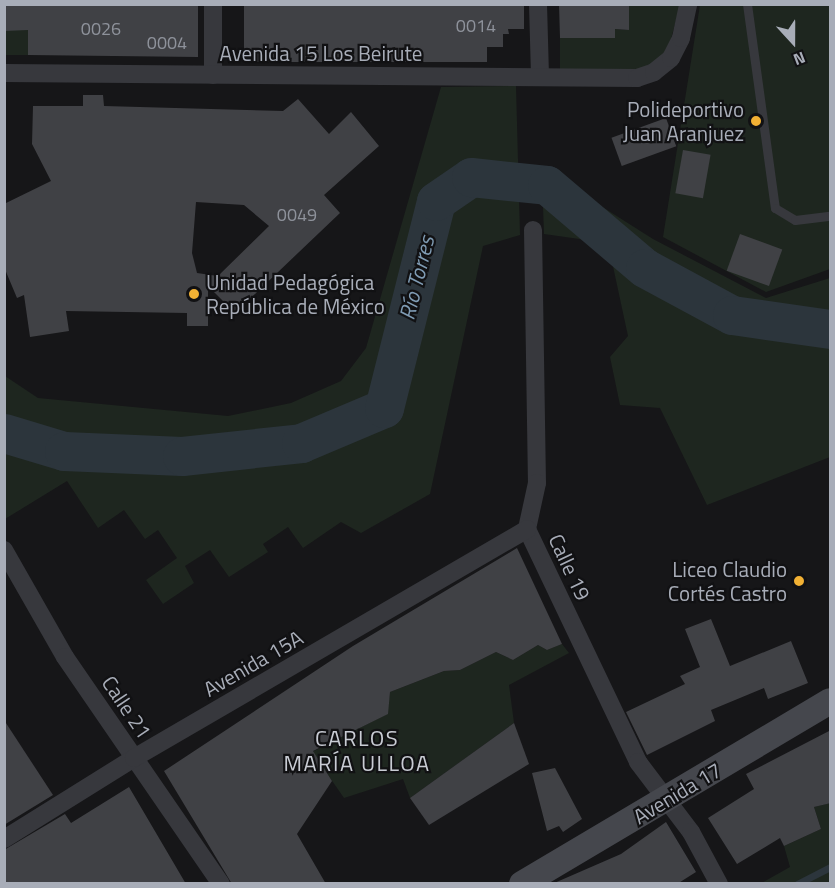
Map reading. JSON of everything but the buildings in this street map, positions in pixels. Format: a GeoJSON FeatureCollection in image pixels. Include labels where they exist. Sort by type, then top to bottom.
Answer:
{"type":"FeatureCollection","features":[{"type":"Feature","properties":{"kind":"main road","name":"Avenida 17"},"geometry":{"type":"LineString","coordinates":[[522,884],[831,702]]}},
{"type":"Feature","properties":{"kind":"street"},"geometry":{"type":"LineString","coordinates":[[213,4],[213,75]]}},
{"type":"Feature","properties":{"kind":"street"},"geometry":{"type":"LineString","coordinates":[[538,4],[540,77]]}},
{"type":"Feature","properties":{"kind":"street","name":"Avenida 15 Los Beirute"},"geometry":{"type":"LineString","coordinates":[[4,73],[638,78],[654,72],[671,58],[681,38],[688,4]]}},
{"type":"Feature","properties":{"kind":"street","name":"Calle 19"},"geometry":{"type":"LineString","coordinates":[[533,230],[537,483],[527,530],[638,762],[668,799],[719,884]]}},
{"type":"Feature","properties":{"kind":"street","name":"Avenida 15A"},"geometry":{"type":"LineString","coordinates":[[4,839],[134,758],[527,530]]}},
{"type":"Feature","properties":{"kind":"street","name":"Calle 21"},"geometry":{"type":"LineString","coordinates":[[4,550],[65,657],[221,884]]}},
{"type":"Feature","properties":{"kind":"lane"},"geometry":{"type":"LineString","coordinates":[[747,4],[775,208],[795,220],[831,216]]}},
{"type":"Feature","properties":{"kind":"shaded area"},"geometry":{"type":"Polygon","coordinates":[[[629,5],[680,5],[667,54],[636,73],[560,74],[560,38],[615,38],[615,29],[629,30],[629,5]]]}},
{"type":"Feature","properties":{"kind":"shaded area","name":"Polideportivo Juan Aranjuez"},"geometry":{"type":"Polygon","coordinates":[[[700,5],[830,5],[830,269],[766,292],[663,237],[700,5]]]}},
{"type":"Feature","properties":{"kind":"shaded area"},"geometry":{"type":"Polygon","coordinates":[[[4,30],[28,30],[28,55],[4,55],[4,30]]]}},
{"type":"Feature","properties":{"kind":"shaded area"},"geometry":{"type":"Polygon","coordinates":[[[516,86],[520,235],[483,246],[430,494],[361,533],[341,522],[303,548],[288,527],[263,544],[268,552],[229,577],[210,550],[185,566],[194,583],[163,604],[146,580],[177,558],[158,530],[145,539],[124,510],[98,528],[67,481],[5,519],[5,376],[38,398],[228,416],[291,403],[341,381],[366,348],[441,87],[516,86]]]}},
{"type":"Feature","properties":{"kind":"shaded area"},"geometry":{"type":"Polygon","coordinates":[[[542,180],[563,182],[653,239],[766,298],[830,278],[830,457],[707,505],[660,408],[620,405],[610,357],[628,336],[608,243],[544,234],[542,180]]]}},
{"type":"Feature","properties":{"kind":"shaded area"},"geometry":{"type":"Polygon","coordinates":[[[562,644],[569,653],[509,685],[514,723],[410,798],[403,779],[344,798],[312,752],[387,714],[390,692],[444,671],[460,670],[496,652],[513,660],[538,645],[547,650],[562,644]]]}},
{"type":"Feature","properties":{"kind":"shaded area"},"geometry":{"type":"Polygon","coordinates":[[[830,803],[830,883],[760,884],[790,867],[784,846],[821,829],[814,807],[830,803]]]}},
{"type":"Feature","properties":{"kind":"waterway","name":"Río Torres"},"geometry":{"type":"LineString","coordinates":[[4,433],[64,451],[182,456],[301,443],[384,408],[436,201],[471,177],[547,185],[645,268],[732,315],[830,329]]}},
{"type":"Feature","properties":{"kind":"waterway"},"geometry":{"type":"LineString","coordinates":[[797,884],[830,867]]}},
{"type":"Feature","properties":{"kind":"place","name":"Polideportivo Juan Aranjuez"},"geometry":{"type":"Point","coordinates":[756,121]}},
{"type":"Feature","properties":{"kind":"place","name":"Unidad Pedagógica República de México"},"geometry":{"type":"Point","coordinates":[194,294]}},
{"type":"Feature","properties":{"kind":"place","name":"Liceo Claudio Cortés Castro"},"geometry":{"type":"Point","coordinates":[799,581]}},
{"type":"Feature","properties":{"kind":"district","name":"CARLOS MARÍA ULLOA"},"geometry":{"type":"Point","coordinates":[357,750]}}]}
